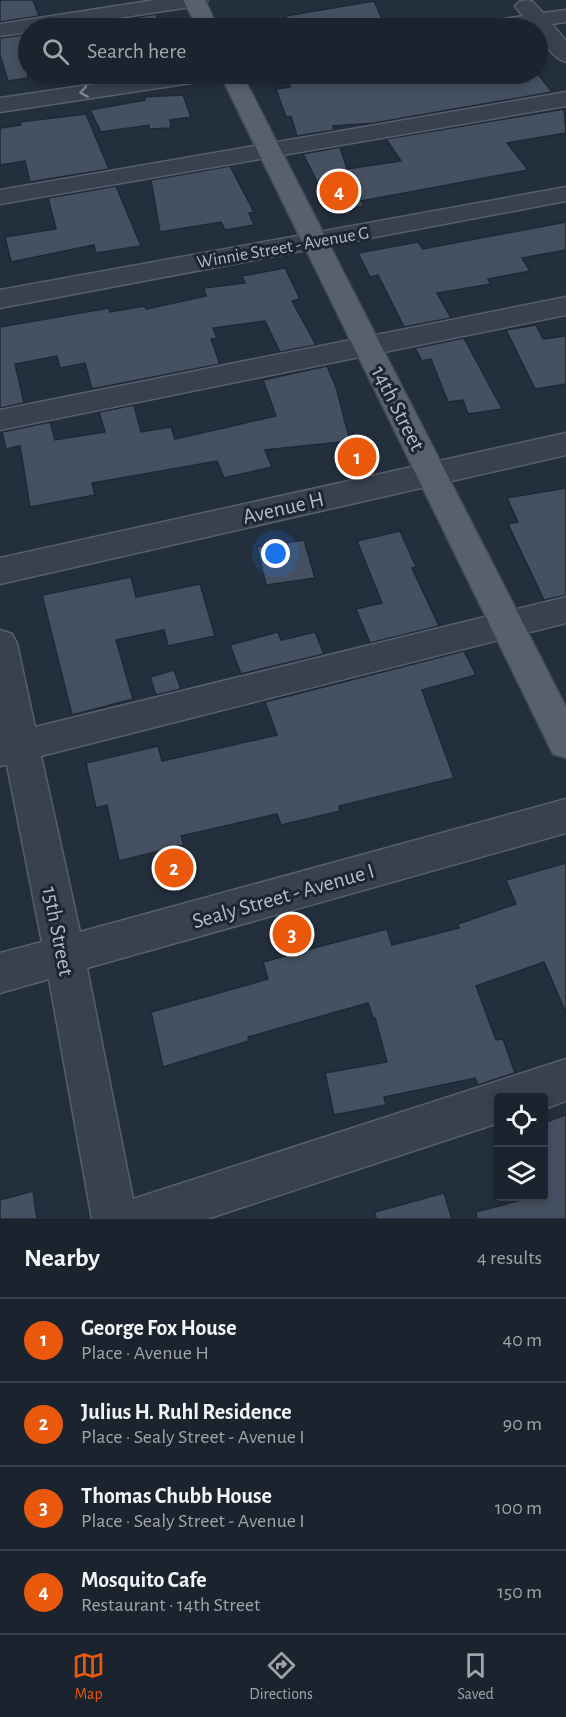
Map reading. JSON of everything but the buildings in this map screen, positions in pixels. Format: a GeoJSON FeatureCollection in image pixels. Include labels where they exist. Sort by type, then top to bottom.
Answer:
{"type":"FeatureCollection","features":[{"type":"Feature","properties":{"kind":"main road"},"geometry":{"type":"LineString","coordinates":[[195,0],[203,18]]}},
{"type":"Feature","properties":{"kind":"main road","name":"14th Street"},"geometry":{"type":"LineString","coordinates":[[236,84],[566,743]]}},
{"type":"Feature","properties":{"kind":"street"},"geometry":{"type":"LineString","coordinates":[[78,18],[195,0]]}},
{"type":"Feature","properties":{"kind":"street"},"geometry":{"type":"LineString","coordinates":[[521,0],[536,18]]}},
{"type":"Feature","properties":{"kind":"street"},"geometry":{"type":"LineString","coordinates":[[548,19],[566,16]]}},
{"type":"Feature","properties":{"kind":"street"},"geometry":{"type":"LineString","coordinates":[[0,30],[18,27]]}},
{"type":"Feature","properties":{"kind":"street"},"geometry":{"type":"LineString","coordinates":[[548,32],[566,55]]}},
{"type":"Feature","properties":{"kind":"street"},"geometry":{"type":"LineString","coordinates":[[0,105],[138,84]]}},
{"type":"Feature","properties":{"kind":"street"},"geometry":{"type":"LineString","coordinates":[[0,197],[566,99]]}},
{"type":"Feature","properties":{"kind":"street","name":"Winnie Street - Avenue G"},"geometry":{"type":"LineString","coordinates":[[0,299],[566,194]]}},
{"type":"Feature","properties":{"kind":"street"},"geometry":{"type":"LineString","coordinates":[[0,420],[367,344],[566,306]]}},
{"type":"Feature","properties":{"kind":"street","name":"Avenue H"},"geometry":{"type":"LineString","coordinates":[[0,571],[566,444]]}},
{"type":"Feature","properties":{"kind":"street"},"geometry":{"type":"LineString","coordinates":[[11,748],[566,610]]}},
{"type":"Feature","properties":{"kind":"street","name":"15th Street"},"geometry":{"type":"LineString","coordinates":[[0,644],[11,748],[65,956],[114,1219]]}},
{"type":"Feature","properties":{"kind":"street","name":"Sealy Street - Avenue I"},"geometry":{"type":"LineString","coordinates":[[0,973],[566,816]]}},
{"type":"Feature","properties":{"kind":"street"},"geometry":{"type":"LineString","coordinates":[[528,1093],[566,1080]]}},
{"type":"Feature","properties":{"kind":"street"},"geometry":{"type":"LineString","coordinates":[[138,1219],[494,1103]]}},
{"type":"Feature","properties":{"kind":"place","name":"Mosquito Cafe"},"geometry":{"type":"Point","coordinates":[339,191]}},
{"type":"Feature","properties":{"kind":"place","name":"George Fox House"},"geometry":{"type":"Point","coordinates":[357,457]}},
{"type":"Feature","properties":{"kind":"place","name":"Julius H. Ruhl Residence"},"geometry":{"type":"Point","coordinates":[174,868]}},
{"type":"Feature","properties":{"kind":"place","name":"Thomas Chubb House"},"geometry":{"type":"Point","coordinates":[292,934]}}]}
